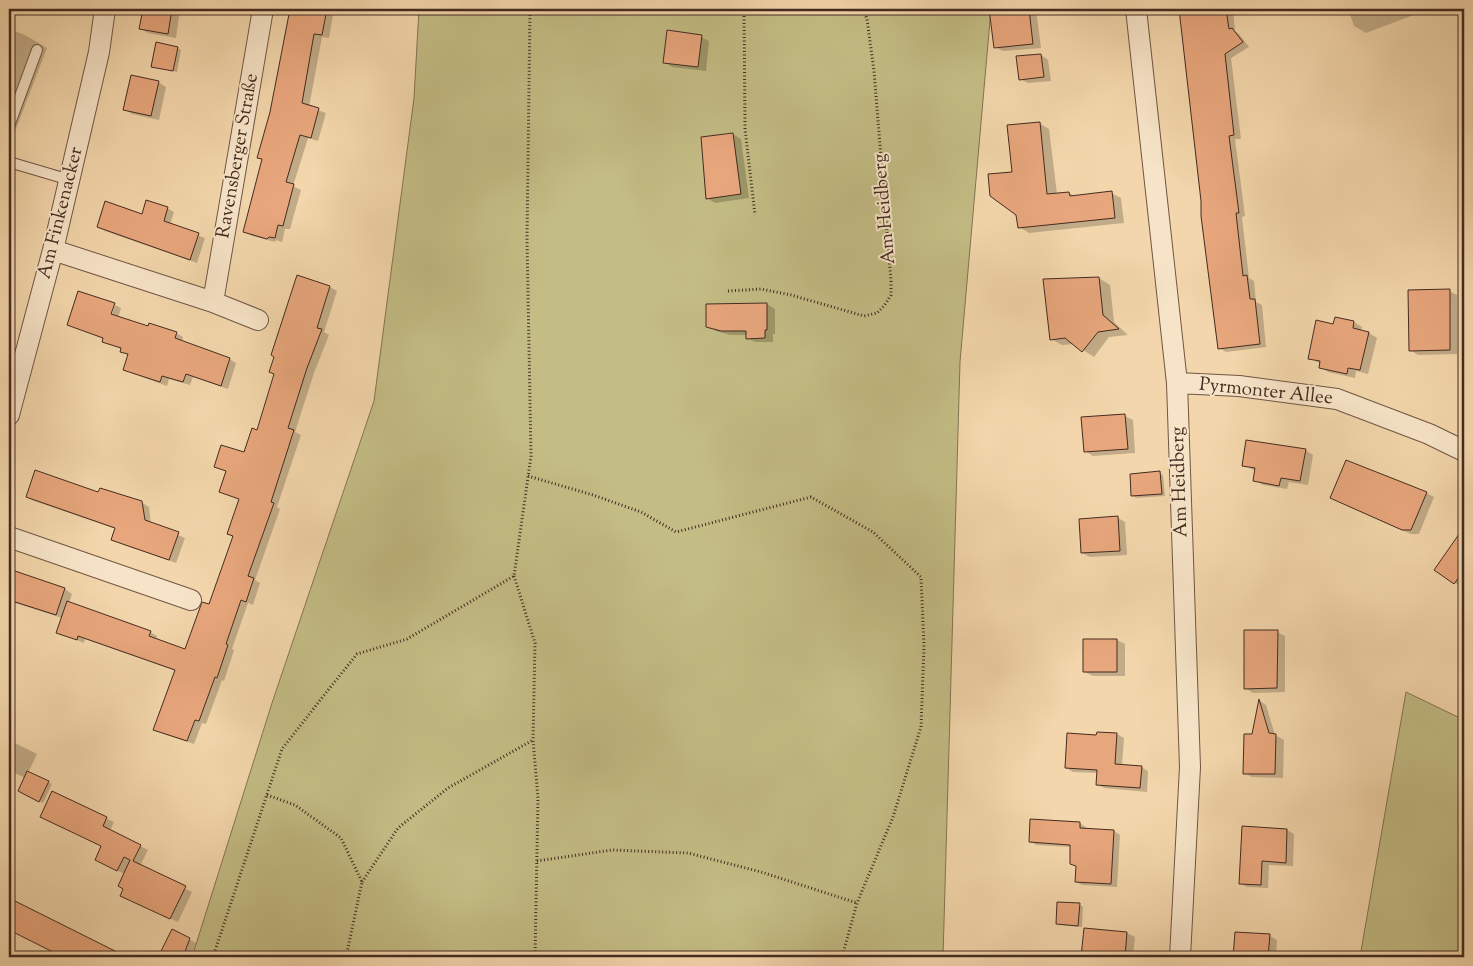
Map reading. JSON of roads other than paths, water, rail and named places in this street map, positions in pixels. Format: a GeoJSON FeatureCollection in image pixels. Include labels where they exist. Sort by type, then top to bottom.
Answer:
{"type":"FeatureCollection","features":[{"type":"Feature","properties":{"kind":"street","name":"Am Finkenacker"},"geometry":{"type":"LineString","coordinates":[[9,415],[13,382],[53,250],[70,180],[99,52],[105,9]]}},
{"type":"Feature","properties":{"kind":"street","name":"Ravensberger Straße"},"geometry":{"type":"LineString","coordinates":[[212,302],[263,9]]}},
{"type":"Feature","properties":{"kind":"street","name":"Am Heidberg"},"geometry":{"type":"LineString","coordinates":[[1136,9],[1177,383],[1190,767],[1180,957]]}},
{"type":"Feature","properties":{"kind":"street"},"geometry":{"type":"LineString","coordinates":[[53,250],[212,302],[258,320]]}},
{"type":"Feature","properties":{"kind":"street","name":"Pyrmonter Allee"},"geometry":{"type":"LineString","coordinates":[[1177,383],[1239,386],[1337,399],[1429,434],[1464,451]]}},
{"type":"Feature","properties":{"kind":"street"},"geometry":{"type":"LineString","coordinates":[[9,537],[190,600]]}},
{"type":"Feature","properties":{"kind":"lane"},"geometry":{"type":"LineString","coordinates":[[9,126],[37,50]]}},
{"type":"Feature","properties":{"kind":"lane"},"geometry":{"type":"LineString","coordinates":[[9,162],[70,180]]}}]}
